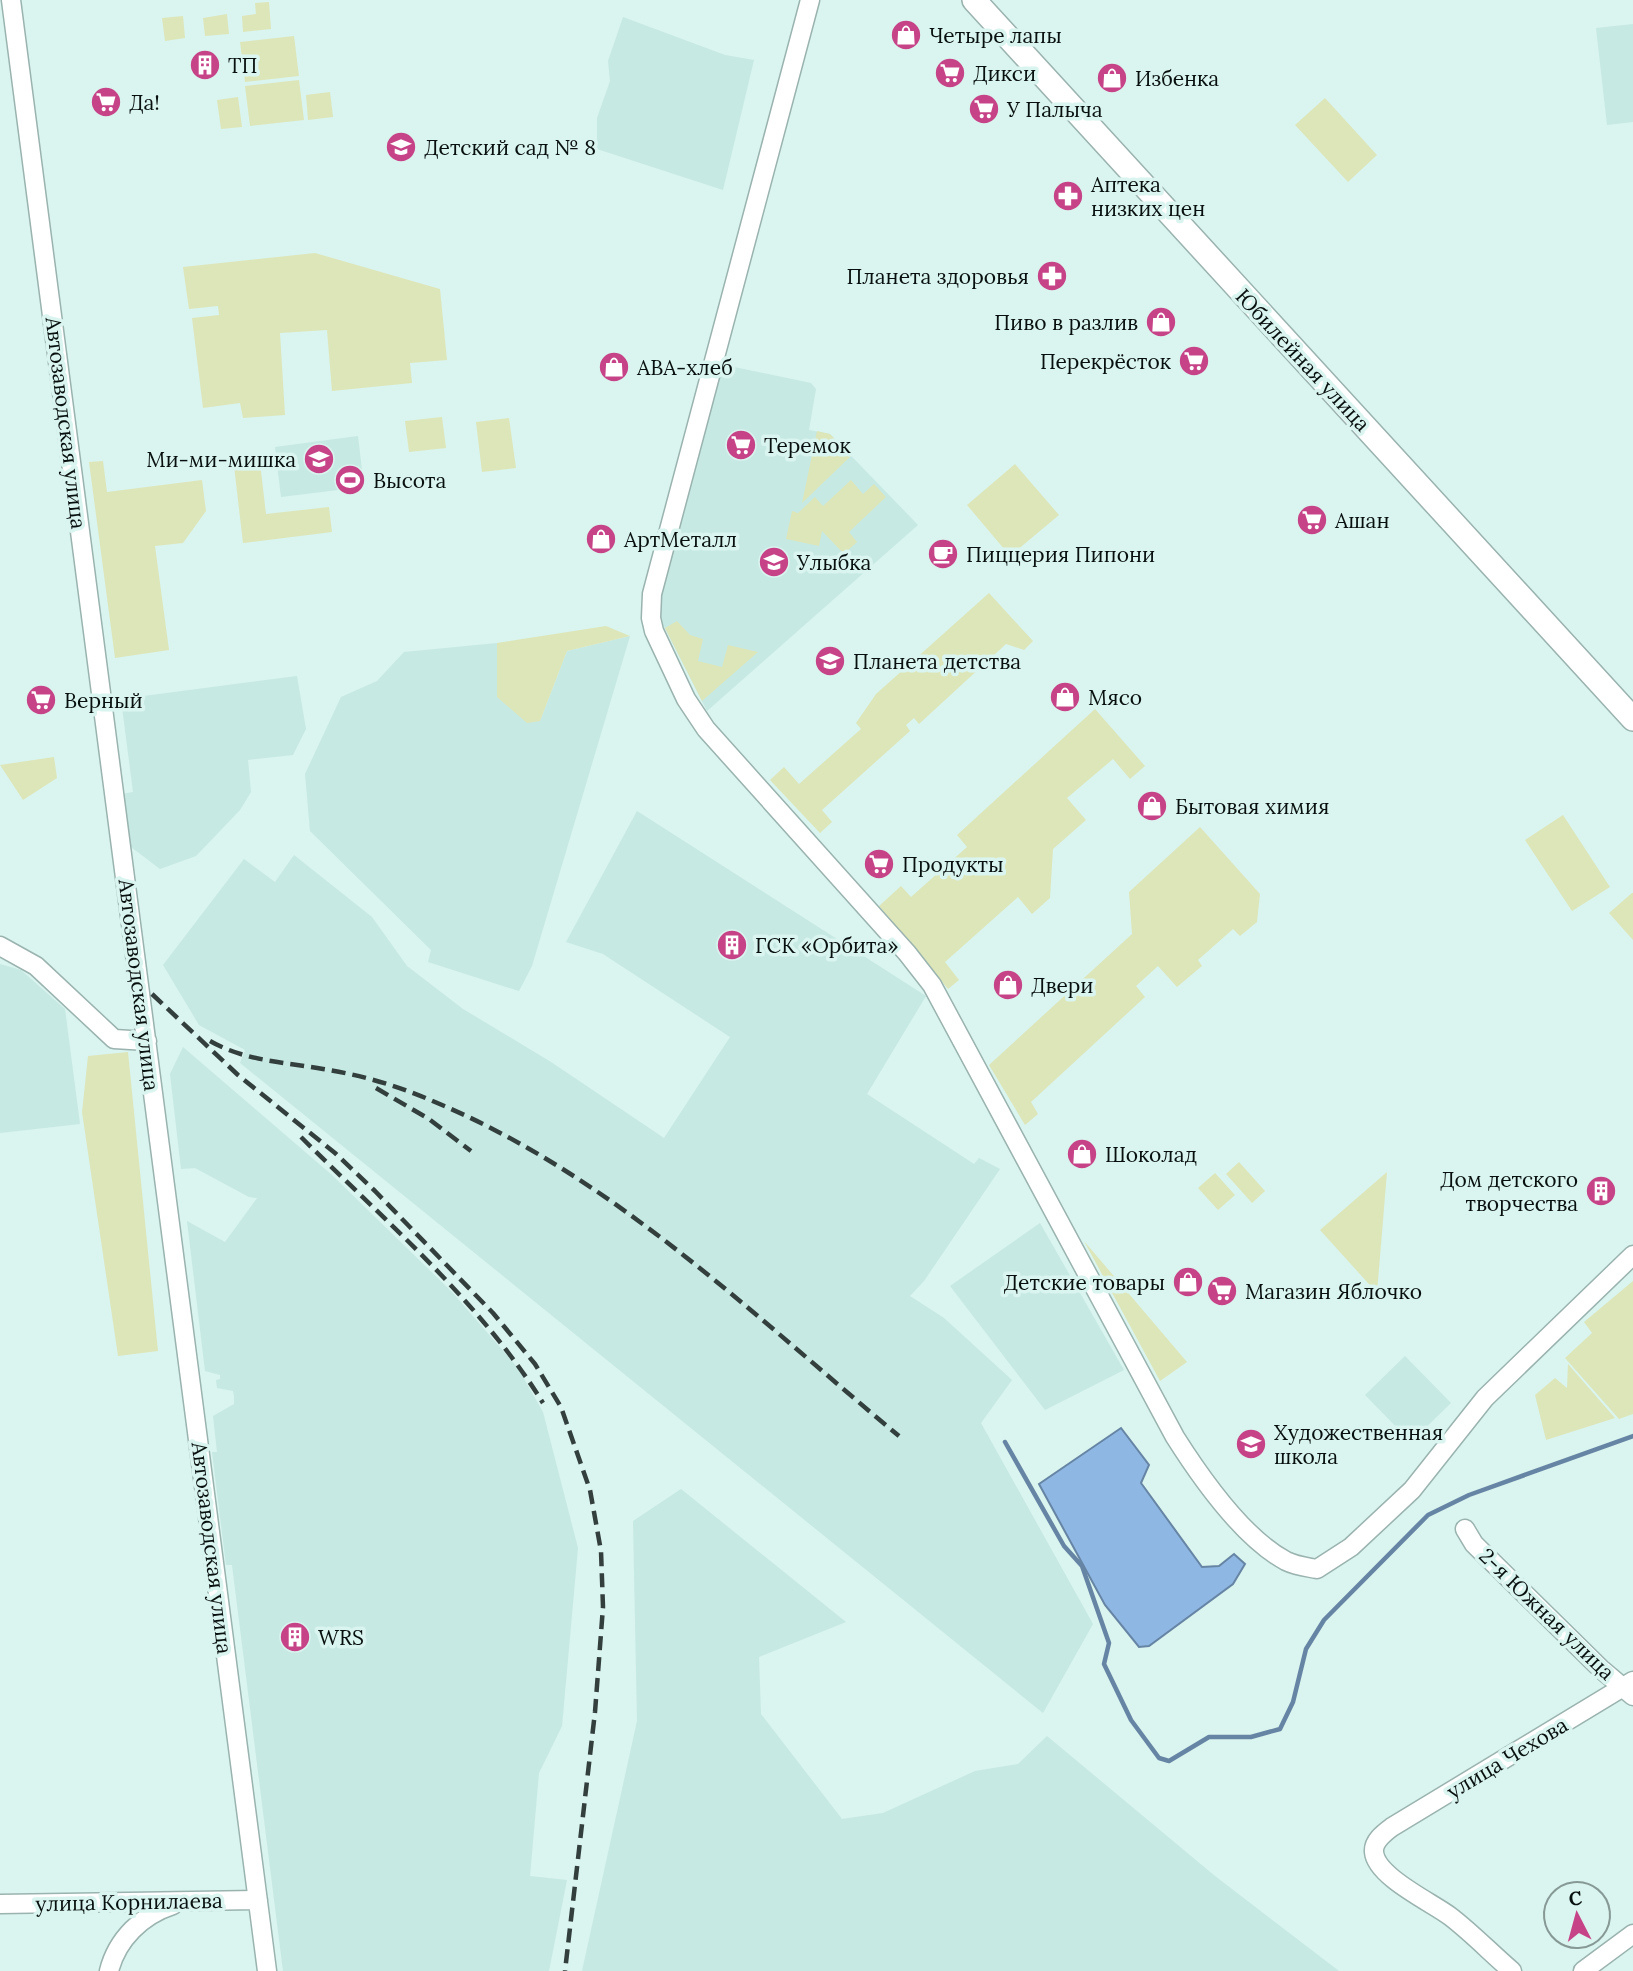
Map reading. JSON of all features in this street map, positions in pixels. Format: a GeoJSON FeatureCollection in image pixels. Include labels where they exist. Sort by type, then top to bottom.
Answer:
{"type":"FeatureCollection","features":[{"type":"Feature","properties":{"kind":"main road","name":"Юбилейная улица"},"geometry":{"type":"LineString","coordinates":[[974,0],[1633,719]]}},
{"type":"Feature","properties":{"kind":"street","name":"Автозаводская улица"},"geometry":{"type":"LineString","coordinates":[[11,0],[267,1971]]}},
{"type":"Feature","properties":{"kind":"street"},"geometry":{"type":"LineString","coordinates":[[810,0],[652,594],[651,618],[654,631],[696,715],[932,985],[1175,1437],[1208,1485],[1248,1530],[1286,1561],[1317,1569],[1351,1547],[1412,1490],[1485,1398],[1633,1255]]}},
{"type":"Feature","properties":{"kind":"street"},"geometry":{"type":"LineString","coordinates":[[0,946],[36,966],[114,1040],[147,1041]]}},
{"type":"Feature","properties":{"kind":"street","name":"2-я Южная улица"},"geometry":{"type":"LineString","coordinates":[[1465,1529],[1474,1544],[1630,1688]]}},
{"type":"Feature","properties":{"kind":"street","name":"улица Чехова"},"geometry":{"type":"LineString","coordinates":[[1512,1971],[1451,1917],[1399,1883],[1383,1868],[1374,1852],[1382,1835],[1630,1688]]}},
{"type":"Feature","properties":{"kind":"street","name":"улица Корнилаева"},"geometry":{"type":"LineString","coordinates":[[0,1904],[258,1900]]}},
{"type":"Feature","properties":{"kind":"street"},"geometry":{"type":"LineString","coordinates":[[109,1971],[124,1939],[140,1922],[161,1909],[183,1902]]}},
{"type":"Feature","properties":{"kind":"street"},"geometry":{"type":"LineString","coordinates":[[1583,1971],[1633,1934]]}},
{"type":"Feature","properties":{"kind":"shaded area"},"geometry":{"type":"Polygon","coordinates":[[[623,17],[725,55],[754,60],[723,190],[597,149],[597,118],[610,81],[608,61],[623,17]]]}},
{"type":"Feature","properties":{"kind":"shaded area"},"geometry":{"type":"Polygon","coordinates":[[[1633,24],[1633,122],[1607,125],[1596,28],[1633,24]]]}},
{"type":"Feature","properties":{"kind":"shaded area","name":"Улыбка"},"geometry":{"type":"Polygon","coordinates":[[[720,364],[811,383],[816,389],[809,430],[830,434],[918,525],[707,711],[657,613],[720,364]]]}},
{"type":"Feature","properties":{"kind":"shaded area","name":"Ми-ми-мишка"},"geometry":{"type":"Polygon","coordinates":[[[358,436],[362,470],[336,474],[338,490],[281,497],[275,447],[358,436]]]}},
{"type":"Feature","properties":{"kind":"shaded area"},"geometry":{"type":"Polygon","coordinates":[[[630,636],[532,966],[519,991],[428,962],[431,950],[310,831],[305,774],[341,697],[377,681],[404,652],[497,643],[497,697],[540,721],[567,651],[630,636]]]}},
{"type":"Feature","properties":{"kind":"shaded area"},"geometry":{"type":"Polygon","coordinates":[[[297,676],[306,729],[293,755],[248,760],[251,792],[240,810],[196,856],[160,869],[127,844],[122,794],[133,792],[121,699],[297,676]]]}},
{"type":"Feature","properties":{"kind":"shaded area"},"geometry":{"type":"Polygon","coordinates":[[[637,811],[926,996],[867,1094],[974,1164],[979,1158],[1000,1169],[924,1281],[910,1296],[944,1318],[1012,1380],[981,1423],[1093,1624],[1043,1713],[240,1063],[245,1050],[199,1025],[163,965],[244,859],[275,882],[294,855],[372,917],[407,966],[463,1009],[551,1062],[664,1138],[730,1037],[603,954],[566,942],[637,811]]]}},
{"type":"Feature","properties":{"kind":"shaded area"},"geometry":{"type":"Polygon","coordinates":[[[0,964],[21,970],[65,1009],[80,1124],[0,1133],[0,964]]]}},
{"type":"Feature","properties":{"kind":"shaded area"},"geometry":{"type":"Polygon","coordinates":[[[183,1047],[332,1175],[452,1292],[518,1368],[543,1412],[578,1548],[562,1726],[539,1773],[530,1876],[567,1880],[549,1971],[283,1971],[232,1565],[226,1565],[212,1452],[217,1452],[213,1416],[234,1404],[234,1396],[233,1391],[217,1388],[216,1380],[220,1379],[220,1375],[205,1371],[187,1221],[225,1242],[257,1198],[249,1197],[195,1168],[181,1169],[170,1074],[183,1047]]]}},
{"type":"Feature","properties":{"kind":"shaded area"},"geometry":{"type":"Polygon","coordinates":[[[1040,1223],[1124,1370],[1045,1410],[950,1286],[1040,1223]]]}},
{"type":"Feature","properties":{"kind":"shaded area"},"geometry":{"type":"Polygon","coordinates":[[[1405,1356],[1451,1403],[1411,1442],[1365,1395],[1405,1356]]]}},
{"type":"Feature","properties":{"kind":"shaded area"},"geometry":{"type":"Polygon","coordinates":[[[681,1489],[846,1622],[759,1657],[761,1714],[842,1819],[883,1813],[975,1771],[1018,1764],[1047,1736],[1215,1876],[1339,1971],[582,1971],[637,1721],[633,1521],[681,1489]]]}},
{"type":"Feature","properties":{"kind":"green space"},"geometry":{"type":"Polygon","coordinates":[[[269,2],[271,29],[243,32],[242,16],[256,14],[255,3],[269,2]]]}},
{"type":"Feature","properties":{"kind":"green space"},"geometry":{"type":"Polygon","coordinates":[[[227,14],[229,34],[205,36],[203,18],[227,14]]]}},
{"type":"Feature","properties":{"kind":"green space"},"geometry":{"type":"Polygon","coordinates":[[[183,16],[185,38],[165,41],[162,18],[183,16]]]}},
{"type":"Feature","properties":{"kind":"green space"},"geometry":{"type":"Polygon","coordinates":[[[294,36],[299,76],[245,82],[240,42],[294,36]]]}},
{"type":"Feature","properties":{"kind":"green space"},"geometry":{"type":"Polygon","coordinates":[[[299,80],[304,120],[250,126],[245,86],[299,80]]]}},
{"type":"Feature","properties":{"kind":"green space"},"geometry":{"type":"Polygon","coordinates":[[[330,92],[333,117],[308,120],[306,95],[330,92]]]}},
{"type":"Feature","properties":{"kind":"green space"},"geometry":{"type":"Polygon","coordinates":[[[238,97],[242,127],[221,129],[217,100],[238,97]]]}},
{"type":"Feature","properties":{"kind":"green space"},"geometry":{"type":"Polygon","coordinates":[[[1325,98],[1377,155],[1348,182],[1295,125],[1325,98]]]}},
{"type":"Feature","properties":{"kind":"green space"},"geometry":{"type":"Polygon","coordinates":[[[315,253],[440,289],[447,360],[410,363],[412,383],[332,391],[327,330],[280,333],[285,415],[243,418],[240,403],[203,408],[192,318],[219,315],[218,306],[189,309],[183,267],[315,253]]]}},
{"type":"Feature","properties":{"kind":"green space"},"geometry":{"type":"Polygon","coordinates":[[[442,417],[446,448],[409,452],[405,421],[442,417]]]}},
{"type":"Feature","properties":{"kind":"green space"},"geometry":{"type":"Polygon","coordinates":[[[509,418],[516,468],[482,472],[476,422],[509,418]]]}},
{"type":"Feature","properties":{"kind":"green space"},"geometry":{"type":"Polygon","coordinates":[[[817,431],[830,434],[851,456],[802,503],[817,431]]]}},
{"type":"Feature","properties":{"kind":"green space"},"geometry":{"type":"Polygon","coordinates":[[[103,461],[107,492],[202,480],[206,511],[183,543],[155,546],[169,650],[115,658],[89,462],[103,461]]]}},
{"type":"Feature","properties":{"kind":"green space"},"geometry":{"type":"Polygon","coordinates":[[[260,463],[266,514],[329,507],[332,532],[243,543],[234,466],[260,463]]]}},
{"type":"Feature","properties":{"kind":"green space"},"geometry":{"type":"Polygon","coordinates":[[[1015,464],[1059,515],[1010,556],[967,505],[1015,464]]]}},
{"type":"Feature","properties":{"kind":"green space"},"geometry":{"type":"Polygon","coordinates":[[[851,480],[863,494],[874,484],[886,497],[849,532],[857,542],[844,554],[822,531],[819,546],[786,539],[792,511],[798,513],[815,497],[823,506],[851,480]]]}},
{"type":"Feature","properties":{"kind":"green space"},"geometry":{"type":"Polygon","coordinates":[[[989,593],[1033,641],[1024,650],[1006,644],[919,724],[914,718],[906,725],[910,731],[822,810],[832,822],[820,833],[770,780],[784,767],[799,784],[861,729],[856,723],[876,694],[989,593]]]}},
{"type":"Feature","properties":{"kind":"green space"},"geometry":{"type":"Polygon","coordinates":[[[677,621],[690,635],[703,639],[698,661],[722,667],[728,645],[758,652],[702,701],[665,628],[677,621]]]}},
{"type":"Feature","properties":{"kind":"green space"},"geometry":{"type":"Polygon","coordinates":[[[606,626],[630,636],[567,651],[540,721],[527,723],[497,697],[497,643],[606,626]]]}},
{"type":"Feature","properties":{"kind":"green space"},"geometry":{"type":"Polygon","coordinates":[[[1095,709],[1145,766],[1130,779],[1113,759],[1067,798],[1086,820],[1053,849],[1050,898],[1032,914],[1018,897],[945,962],[959,980],[948,989],[879,906],[901,886],[911,897],[967,847],[957,835],[1095,709]]]}},
{"type":"Feature","properties":{"kind":"green space"},"geometry":{"type":"Polygon","coordinates":[[[54,757],[57,778],[23,800],[0,765],[54,757]]]}},
{"type":"Feature","properties":{"kind":"green space"},"geometry":{"type":"Polygon","coordinates":[[[1563,815],[1610,887],[1572,911],[1525,840],[1563,815]]]}},
{"type":"Feature","properties":{"kind":"green space"},"geometry":{"type":"Polygon","coordinates":[[[1200,827],[1260,894],[1257,922],[1240,936],[1233,929],[1198,960],[1202,966],[1177,987],[1158,966],[1136,986],[1145,997],[1031,1102],[1038,1114],[1025,1125],[989,1065],[1132,934],[1129,892],[1200,827]]]}},
{"type":"Feature","properties":{"kind":"green space"},"geometry":{"type":"Polygon","coordinates":[[[1633,893],[1633,940],[1609,913],[1633,893]]]}},
{"type":"Feature","properties":{"kind":"green space"},"geometry":{"type":"Polygon","coordinates":[[[128,1052],[158,1351],[118,1356],[82,1112],[88,1056],[128,1052]]]}},
{"type":"Feature","properties":{"kind":"green space"},"geometry":{"type":"Polygon","coordinates":[[[1239,1162],[1265,1191],[1252,1203],[1226,1174],[1239,1162]]]}},
{"type":"Feature","properties":{"kind":"green space"},"geometry":{"type":"Polygon","coordinates":[[[1387,1172],[1377,1293],[1320,1230],[1387,1172]]]}},
{"type":"Feature","properties":{"kind":"green space"},"geometry":{"type":"Polygon","coordinates":[[[1215,1173],[1235,1195],[1218,1210],[1198,1188],[1215,1173]]]}},
{"type":"Feature","properties":{"kind":"green space"},"geometry":{"type":"Polygon","coordinates":[[[1084,1241],[1187,1362],[1160,1381],[1084,1241]]]}},
{"type":"Feature","properties":{"kind":"green space"},"geometry":{"type":"Polygon","coordinates":[[[1633,1281],[1633,1414],[1619,1419],[1565,1358],[1592,1333],[1584,1322],[1633,1281]]]}},
{"type":"Feature","properties":{"kind":"green space"},"geometry":{"type":"Polygon","coordinates":[[[1568,1364],[1615,1418],[1546,1440],[1535,1395],[1555,1378],[1567,1388],[1568,1364]]]}},
{"type":"Feature","properties":{"kind":"water"},"geometry":{"type":"Polygon","coordinates":[[[1121,1428],[1149,1465],[1141,1483],[1202,1567],[1219,1566],[1234,1554],[1245,1564],[1233,1584],[1149,1646],[1139,1647],[1105,1605],[1039,1484],[1121,1428]]]}},
{"type":"Feature","properties":{"kind":"waterway"},"geometry":{"type":"LineString","coordinates":[[1005,1442],[1064,1546],[1082,1566],[1109,1643],[1104,1664],[1131,1720],[1159,1758],[1169,1761],[1209,1737],[1251,1737],[1280,1729],[1293,1702],[1306,1649],[1324,1620],[1428,1515],[1469,1495],[1633,1436]]}},
{"type":"Feature","properties":{"kind":"railway"},"geometry":{"type":"LineString","coordinates":[[152,994],[238,1075],[335,1153],[375,1191],[493,1313],[535,1364],[561,1407],[590,1490],[601,1551],[603,1607],[595,1712],[565,1971]]}},
{"type":"Feature","properties":{"kind":"railway"},"geometry":{"type":"LineString","coordinates":[[210,1041],[251,1057],[337,1071],[394,1086],[500,1133],[562,1168],[679,1251],[899,1436]]}},
{"type":"Feature","properties":{"kind":"railway"},"geometry":{"type":"LineString","coordinates":[[376,1088],[429,1119],[471,1151]]}},
{"type":"Feature","properties":{"kind":"railway"},"geometry":{"type":"LineString","coordinates":[[301,1137],[461,1296],[518,1366],[543,1403]]}},
{"type":"Feature","properties":{"kind":"place","name":"Четыре лапы"},"geometry":{"type":"Point","coordinates":[906,35]}},
{"type":"Feature","properties":{"kind":"place","name":"ТП"},"geometry":{"type":"Point","coordinates":[205,65]}},
{"type":"Feature","properties":{"kind":"place","name":"Дикси"},"geometry":{"type":"Point","coordinates":[950,73]}},
{"type":"Feature","properties":{"kind":"place","name":"Избенка"},"geometry":{"type":"Point","coordinates":[1112,78]}},
{"type":"Feature","properties":{"kind":"place","name":"Да!"},"geometry":{"type":"Point","coordinates":[106,102]}},
{"type":"Feature","properties":{"kind":"place","name":"У Палыча"},"geometry":{"type":"Point","coordinates":[984,109]}},
{"type":"Feature","properties":{"kind":"place","name":"Детский сад № 8"},"geometry":{"type":"Point","coordinates":[401,147]}},
{"type":"Feature","properties":{"kind":"place","name":"Аптека низких цен"},"geometry":{"type":"Point","coordinates":[1068,196]}},
{"type":"Feature","properties":{"kind":"place","name":"Планета здоровья"},"geometry":{"type":"Point","coordinates":[1052,276]}},
{"type":"Feature","properties":{"kind":"place","name":"Пиво в разлив"},"geometry":{"type":"Point","coordinates":[1161,322]}},
{"type":"Feature","properties":{"kind":"place","name":"Перекрёсток"},"geometry":{"type":"Point","coordinates":[1194,361]}},
{"type":"Feature","properties":{"kind":"place","name":"АВА-хлеб"},"geometry":{"type":"Point","coordinates":[614,367]}},
{"type":"Feature","properties":{"kind":"place","name":"Теремок"},"geometry":{"type":"Point","coordinates":[741,445]}},
{"type":"Feature","properties":{"kind":"place","name":"Ми-ми-мишка"},"geometry":{"type":"Point","coordinates":[319,459]}},
{"type":"Feature","properties":{"kind":"place","name":"Высота"},"geometry":{"type":"Point","coordinates":[350,480]}},
{"type":"Feature","properties":{"kind":"place","name":"Ашан"},"geometry":{"type":"Point","coordinates":[1312,520]}},
{"type":"Feature","properties":{"kind":"place","name":"АртМеталл"},"geometry":{"type":"Point","coordinates":[601,539]}},
{"type":"Feature","properties":{"kind":"place","name":"Пиццерия Пипони"},"geometry":{"type":"Point","coordinates":[943,554]}},
{"type":"Feature","properties":{"kind":"place","name":"Улыбка"},"geometry":{"type":"Point","coordinates":[774,562]}},
{"type":"Feature","properties":{"kind":"place","name":"Планета детства"},"geometry":{"type":"Point","coordinates":[830,661]}},
{"type":"Feature","properties":{"kind":"place","name":"Мясо"},"geometry":{"type":"Point","coordinates":[1065,697]}},
{"type":"Feature","properties":{"kind":"place","name":"Верный"},"geometry":{"type":"Point","coordinates":[41,700]}},
{"type":"Feature","properties":{"kind":"place","name":"Бытовая химия"},"geometry":{"type":"Point","coordinates":[1152,806]}},
{"type":"Feature","properties":{"kind":"place","name":"Продукты"},"geometry":{"type":"Point","coordinates":[879,864]}},
{"type":"Feature","properties":{"kind":"place","name":"ГСК «Орбита»"},"geometry":{"type":"Point","coordinates":[732,945]}},
{"type":"Feature","properties":{"kind":"place","name":"Двери"},"geometry":{"type":"Point","coordinates":[1008,985]}},
{"type":"Feature","properties":{"kind":"place","name":"Шоколад"},"geometry":{"type":"Point","coordinates":[1082,1154]}},
{"type":"Feature","properties":{"kind":"place","name":"Дом детского творчества"},"geometry":{"type":"Point","coordinates":[1601,1191]}},
{"type":"Feature","properties":{"kind":"place","name":"Детские товары"},"geometry":{"type":"Point","coordinates":[1188,1282]}},
{"type":"Feature","properties":{"kind":"place","name":"Магазин Яблочко"},"geometry":{"type":"Point","coordinates":[1222,1291]}},
{"type":"Feature","properties":{"kind":"place","name":"Художественная школа"},"geometry":{"type":"Point","coordinates":[1251,1444]}},
{"type":"Feature","properties":{"kind":"place","name":"WRS"},"geometry":{"type":"Point","coordinates":[295,1637]}}]}
